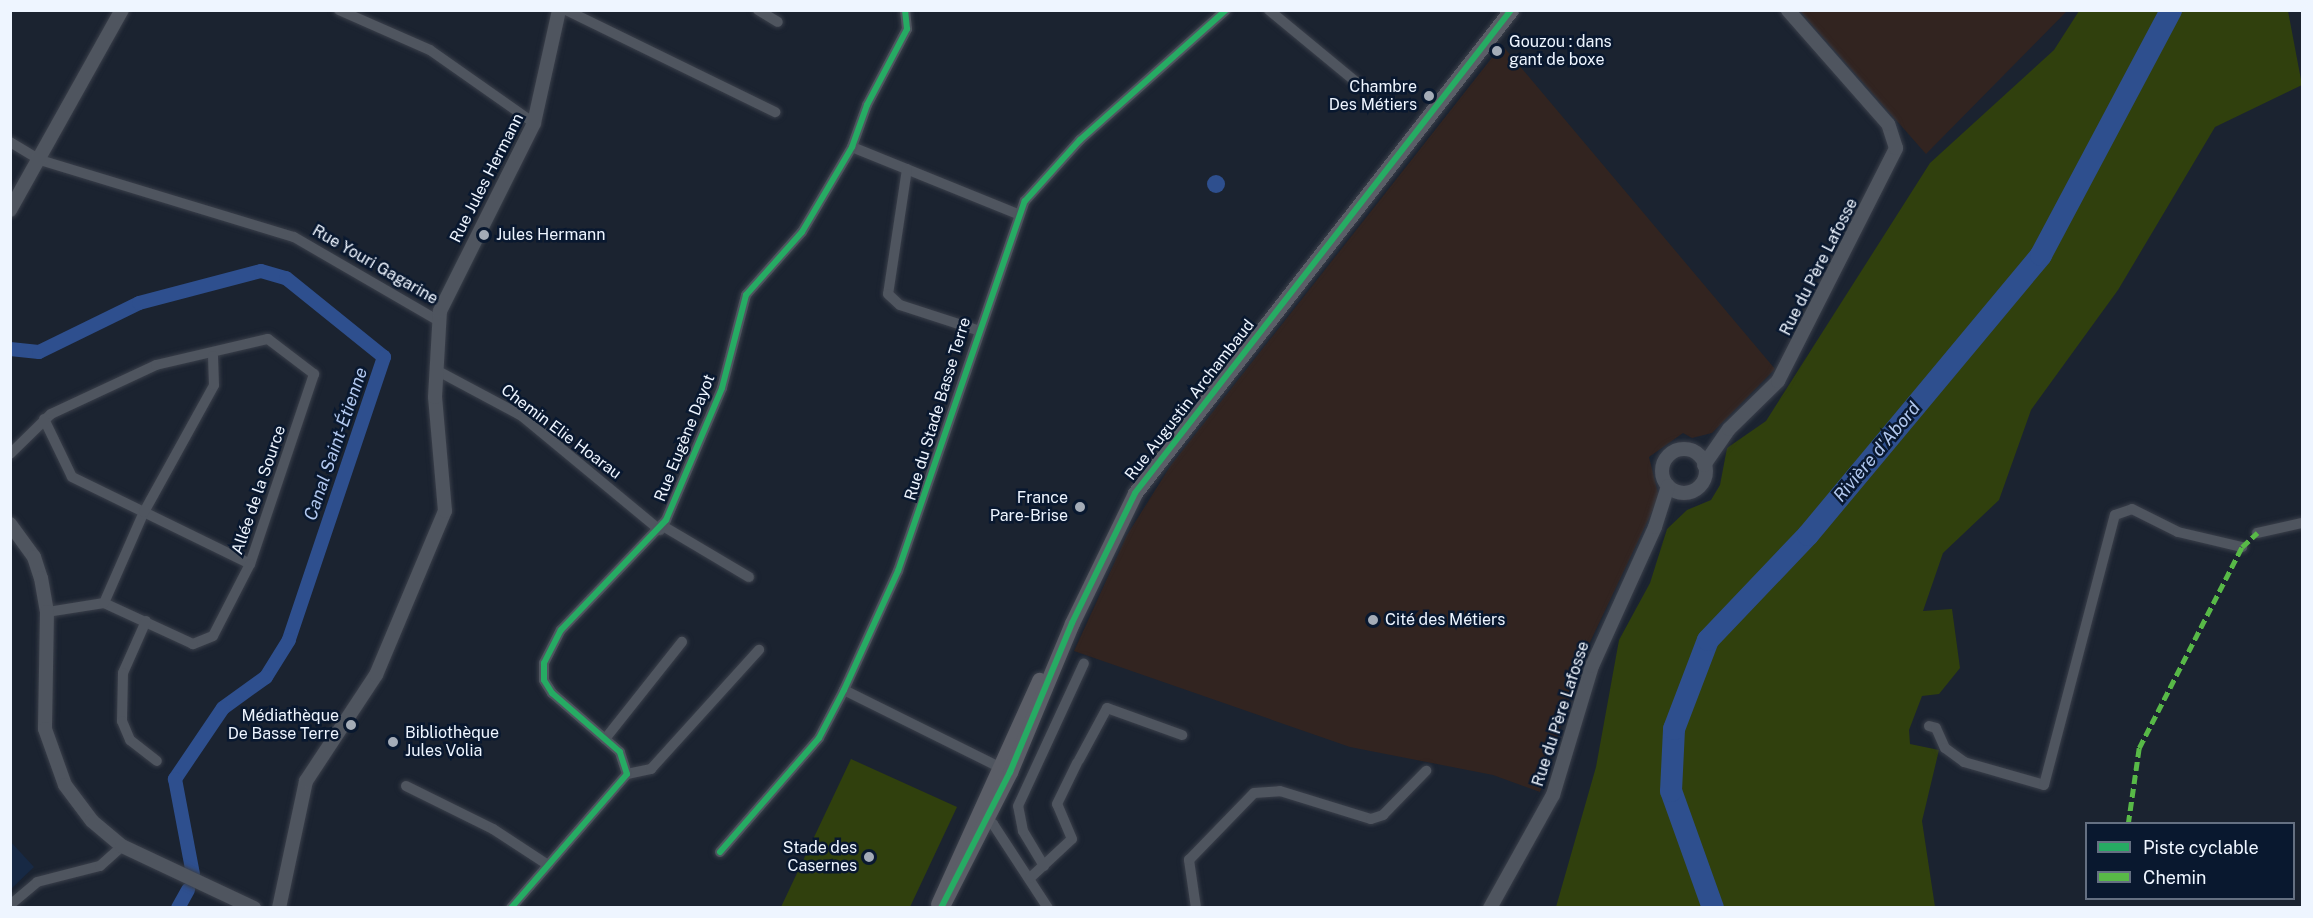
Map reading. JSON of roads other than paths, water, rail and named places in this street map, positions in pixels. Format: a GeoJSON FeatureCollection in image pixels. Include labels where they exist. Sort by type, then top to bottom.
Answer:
{"type":"FeatureCollection","features":[{"type":"Feature","properties":{"kind":"main road","name":"Rue Augustin Archambaud"},"geometry":{"type":"LineString","coordinates":[[937,908],[1004,770],[1115,529],[1160,457],[1483,47],[1509,10]]}},
{"type":"Feature","properties":{"kind":"main road","name":"Rue Augustin Archambaud"},"geometry":{"type":"LineString","coordinates":[[941,908],[982,816]]}},
{"type":"Feature","properties":{"kind":"street"},"geometry":{"type":"LineString","coordinates":[[10,210],[122,10]]}},
{"type":"Feature","properties":{"kind":"street"},"geometry":{"type":"LineString","coordinates":[[339,10],[430,50],[534,123]]}},
{"type":"Feature","properties":{"kind":"street","name":"Rue Jules Hermann"},"geometry":{"type":"LineString","coordinates":[[440,321],[446,295],[534,123],[559,10]]}},
{"type":"Feature","properties":{"kind":"street"},"geometry":{"type":"LineString","coordinates":[[566,10],[775,112]]}},
{"type":"Feature","properties":{"kind":"street"},"geometry":{"type":"LineString","coordinates":[[758,10],[778,22]]}},
{"type":"Feature","properties":{"kind":"street","name":"Rue Eugène Dayot"},"geometry":{"type":"LineString","coordinates":[[627,774],[627,762],[605,739],[552,693],[544,680],[544,663],[561,630],[662,528],[722,388],[746,295],[802,232],[852,147],[867,105],[907,29],[905,10]]}},
{"type":"Feature","properties":{"kind":"street","name":"Rue du Stade Basse Terre"},"geometry":{"type":"LineString","coordinates":[[720,852],[819,738],[844,690],[898,571],[977,330],[1018,214],[1080,140],[1226,10]]}},
{"type":"Feature","properties":{"kind":"street"},"geometry":{"type":"LineString","coordinates":[[1269,10],[1356,82]]}},
{"type":"Feature","properties":{"kind":"street","name":"Rue du Père Lafosse"},"geometry":{"type":"LineString","coordinates":[[1704,465],[1730,429],[1778,381],[1893,156],[1893,134],[1874,106],[1788,10]]}},
{"type":"Feature","properties":{"kind":"street","name":"Rue Youri Gagarine"},"geometry":{"type":"LineString","coordinates":[[10,142],[40,160],[294,237],[440,321],[436,370],[445,511],[376,675],[306,781],[279,908]]}},
{"type":"Feature","properties":{"kind":"street"},"geometry":{"type":"LineString","coordinates":[[852,147],[1018,214]]}},
{"type":"Feature","properties":{"kind":"street"},"geometry":{"type":"LineString","coordinates":[[907,169],[888,294],[900,304],[977,330]]}},
{"type":"Feature","properties":{"kind":"street","name":"Allée de la Source"},"geometry":{"type":"LineString","coordinates":[[10,454],[44,419],[156,365],[213,356],[268,339],[314,374],[250,564],[205,642],[193,644],[105,603]]}},
{"type":"Feature","properties":{"kind":"street"},"geometry":{"type":"LineString","coordinates":[[47,612],[105,603],[144,512],[214,385],[213,356]]}},
{"type":"Feature","properties":{"kind":"street","name":"Chemin Elie Hoarau"},"geometry":{"type":"LineString","coordinates":[[436,370],[522,416],[662,528],[749,577]]}},
{"type":"Feature","properties":{"kind":"street"},"geometry":{"type":"LineString","coordinates":[[44,419],[72,477],[250,564]]}},
{"type":"Feature","properties":{"kind":"street","name":"Rue du Père Lafosse"},"geometry":{"type":"LineString","coordinates":[[1692,451],[1730,429]]}},
{"type":"Feature","properties":{"kind":"street"},"geometry":{"type":"LineString","coordinates":[[1680,450],[1692,451],[1704,465],[1701,484],[1684,493],[1668,486],[1662,473],[1666,459],[1680,450]]}},
{"type":"Feature","properties":{"kind":"street","name":"Rue du Père Lafosse"},"geometry":{"type":"LineString","coordinates":[[1490,908],[1553,795],[1603,637],[1655,527],[1668,486]]}},
{"type":"Feature","properties":{"kind":"street","name":"Rue du Père Lafosse"},"geometry":{"type":"LineString","coordinates":[[1655,527],[1684,493]]}},
{"type":"Feature","properties":{"kind":"street"},"geometry":{"type":"LineString","coordinates":[[1929,726],[1936,728],[1945,748],[1965,762],[2044,786],[2115,514],[2132,509],[2178,531],[2242,547]]}},
{"type":"Feature","properties":{"kind":"street"},"geometry":{"type":"LineString","coordinates":[[2258,533],[2302,523]]}},
{"type":"Feature","properties":{"kind":"street"},"geometry":{"type":"LineString","coordinates":[[10,524],[34,557],[47,612],[43,705],[48,744],[77,803],[122,846],[254,908]]}},
{"type":"Feature","properties":{"kind":"street"},"geometry":{"type":"LineString","coordinates":[[146,621],[123,673],[121,709],[129,740],[157,761]]}},
{"type":"Feature","properties":{"kind":"street"},"geometry":{"type":"LineString","coordinates":[[605,739],[682,642]]}},
{"type":"Feature","properties":{"kind":"street"},"geometry":{"type":"LineString","coordinates":[[511,908],[627,774],[651,769],[759,650]]}},
{"type":"Feature","properties":{"kind":"street"},"geometry":{"type":"LineString","coordinates":[[1044,866],[1023,831],[1018,806],[1084,663]]}},
{"type":"Feature","properties":{"kind":"street"},"geometry":{"type":"LineString","coordinates":[[844,690],[1004,770]]}},
{"type":"Feature","properties":{"kind":"street"},"geometry":{"type":"LineString","coordinates":[[1030,878],[1072,839],[1057,804],[1107,708],[1182,735]]}},
{"type":"Feature","properties":{"kind":"street"},"geometry":{"type":"LineString","coordinates":[[1196,908],[1189,860],[1254,793],[1280,790],[1371,819],[1383,815],[1426,771]]}},
{"type":"Feature","properties":{"kind":"street"},"geometry":{"type":"LineString","coordinates":[[406,786],[493,829],[548,865]]}},
{"type":"Feature","properties":{"kind":"street"},"geometry":{"type":"LineString","coordinates":[[982,816],[1030,878],[1048,908]]}},
{"type":"Feature","properties":{"kind":"street"},"geometry":{"type":"LineString","coordinates":[[10,905],[40,880],[100,866],[122,846]]}},
{"type":"Feature","properties":{"kind":"water"},"geometry":{"type":"Polygon","coordinates":[[[1216,175],[1222,178],[1225,184],[1222,190],[1216,193],[1210,190],[1207,184],[1210,178],[1216,175]]]}},
{"type":"Feature","properties":{"kind":"waterway","name":"Rivière d'Abord"},"geometry":{"type":"LineString","coordinates":[[1713,908],[1671,791],[1674,729],[1708,640],[1808,535],[2041,255],[2171,10]]}},
{"type":"Feature","properties":{"kind":"waterway","name":"Canal Saint-Étienne"},"geometry":{"type":"LineString","coordinates":[[10,349],[39,352],[139,303],[261,271],[286,278],[384,357],[289,640],[266,677],[223,708],[175,779],[193,874]]}},
{"type":"Feature","properties":{"kind":"waterway","name":"Canal Saint-Étienne"},"geometry":{"type":"LineString","coordinates":[[178,908],[188,890]]}},
{"type":"Feature","properties":{"kind":"place","name":"Gouzou : dans gant de boxe"},"geometry":{"type":"Point","coordinates":[1497,51]}},
{"type":"Feature","properties":{"kind":"place","name":"Chambre Des Métiers"},"geometry":{"type":"Point","coordinates":[1429,96]}},
{"type":"Feature","properties":{"kind":"place","name":"Jules Hermann"},"geometry":{"type":"Point","coordinates":[484,235]}},
{"type":"Feature","properties":{"kind":"place","name":"France Pare-Brise"},"geometry":{"type":"Point","coordinates":[1080,507]}},
{"type":"Feature","properties":{"kind":"place","name":"Cité des Métiers"},"geometry":{"type":"Point","coordinates":[1373,620]}},
{"type":"Feature","properties":{"kind":"place","name":"Médiathèque De Basse Terre"},"geometry":{"type":"Point","coordinates":[351,725]}},
{"type":"Feature","properties":{"kind":"place","name":"Bibliothèque Jules Volia"},"geometry":{"type":"Point","coordinates":[393,742]}},
{"type":"Feature","properties":{"kind":"place","name":"Stade des Casernes"},"geometry":{"type":"Point","coordinates":[869,857]}}]}
